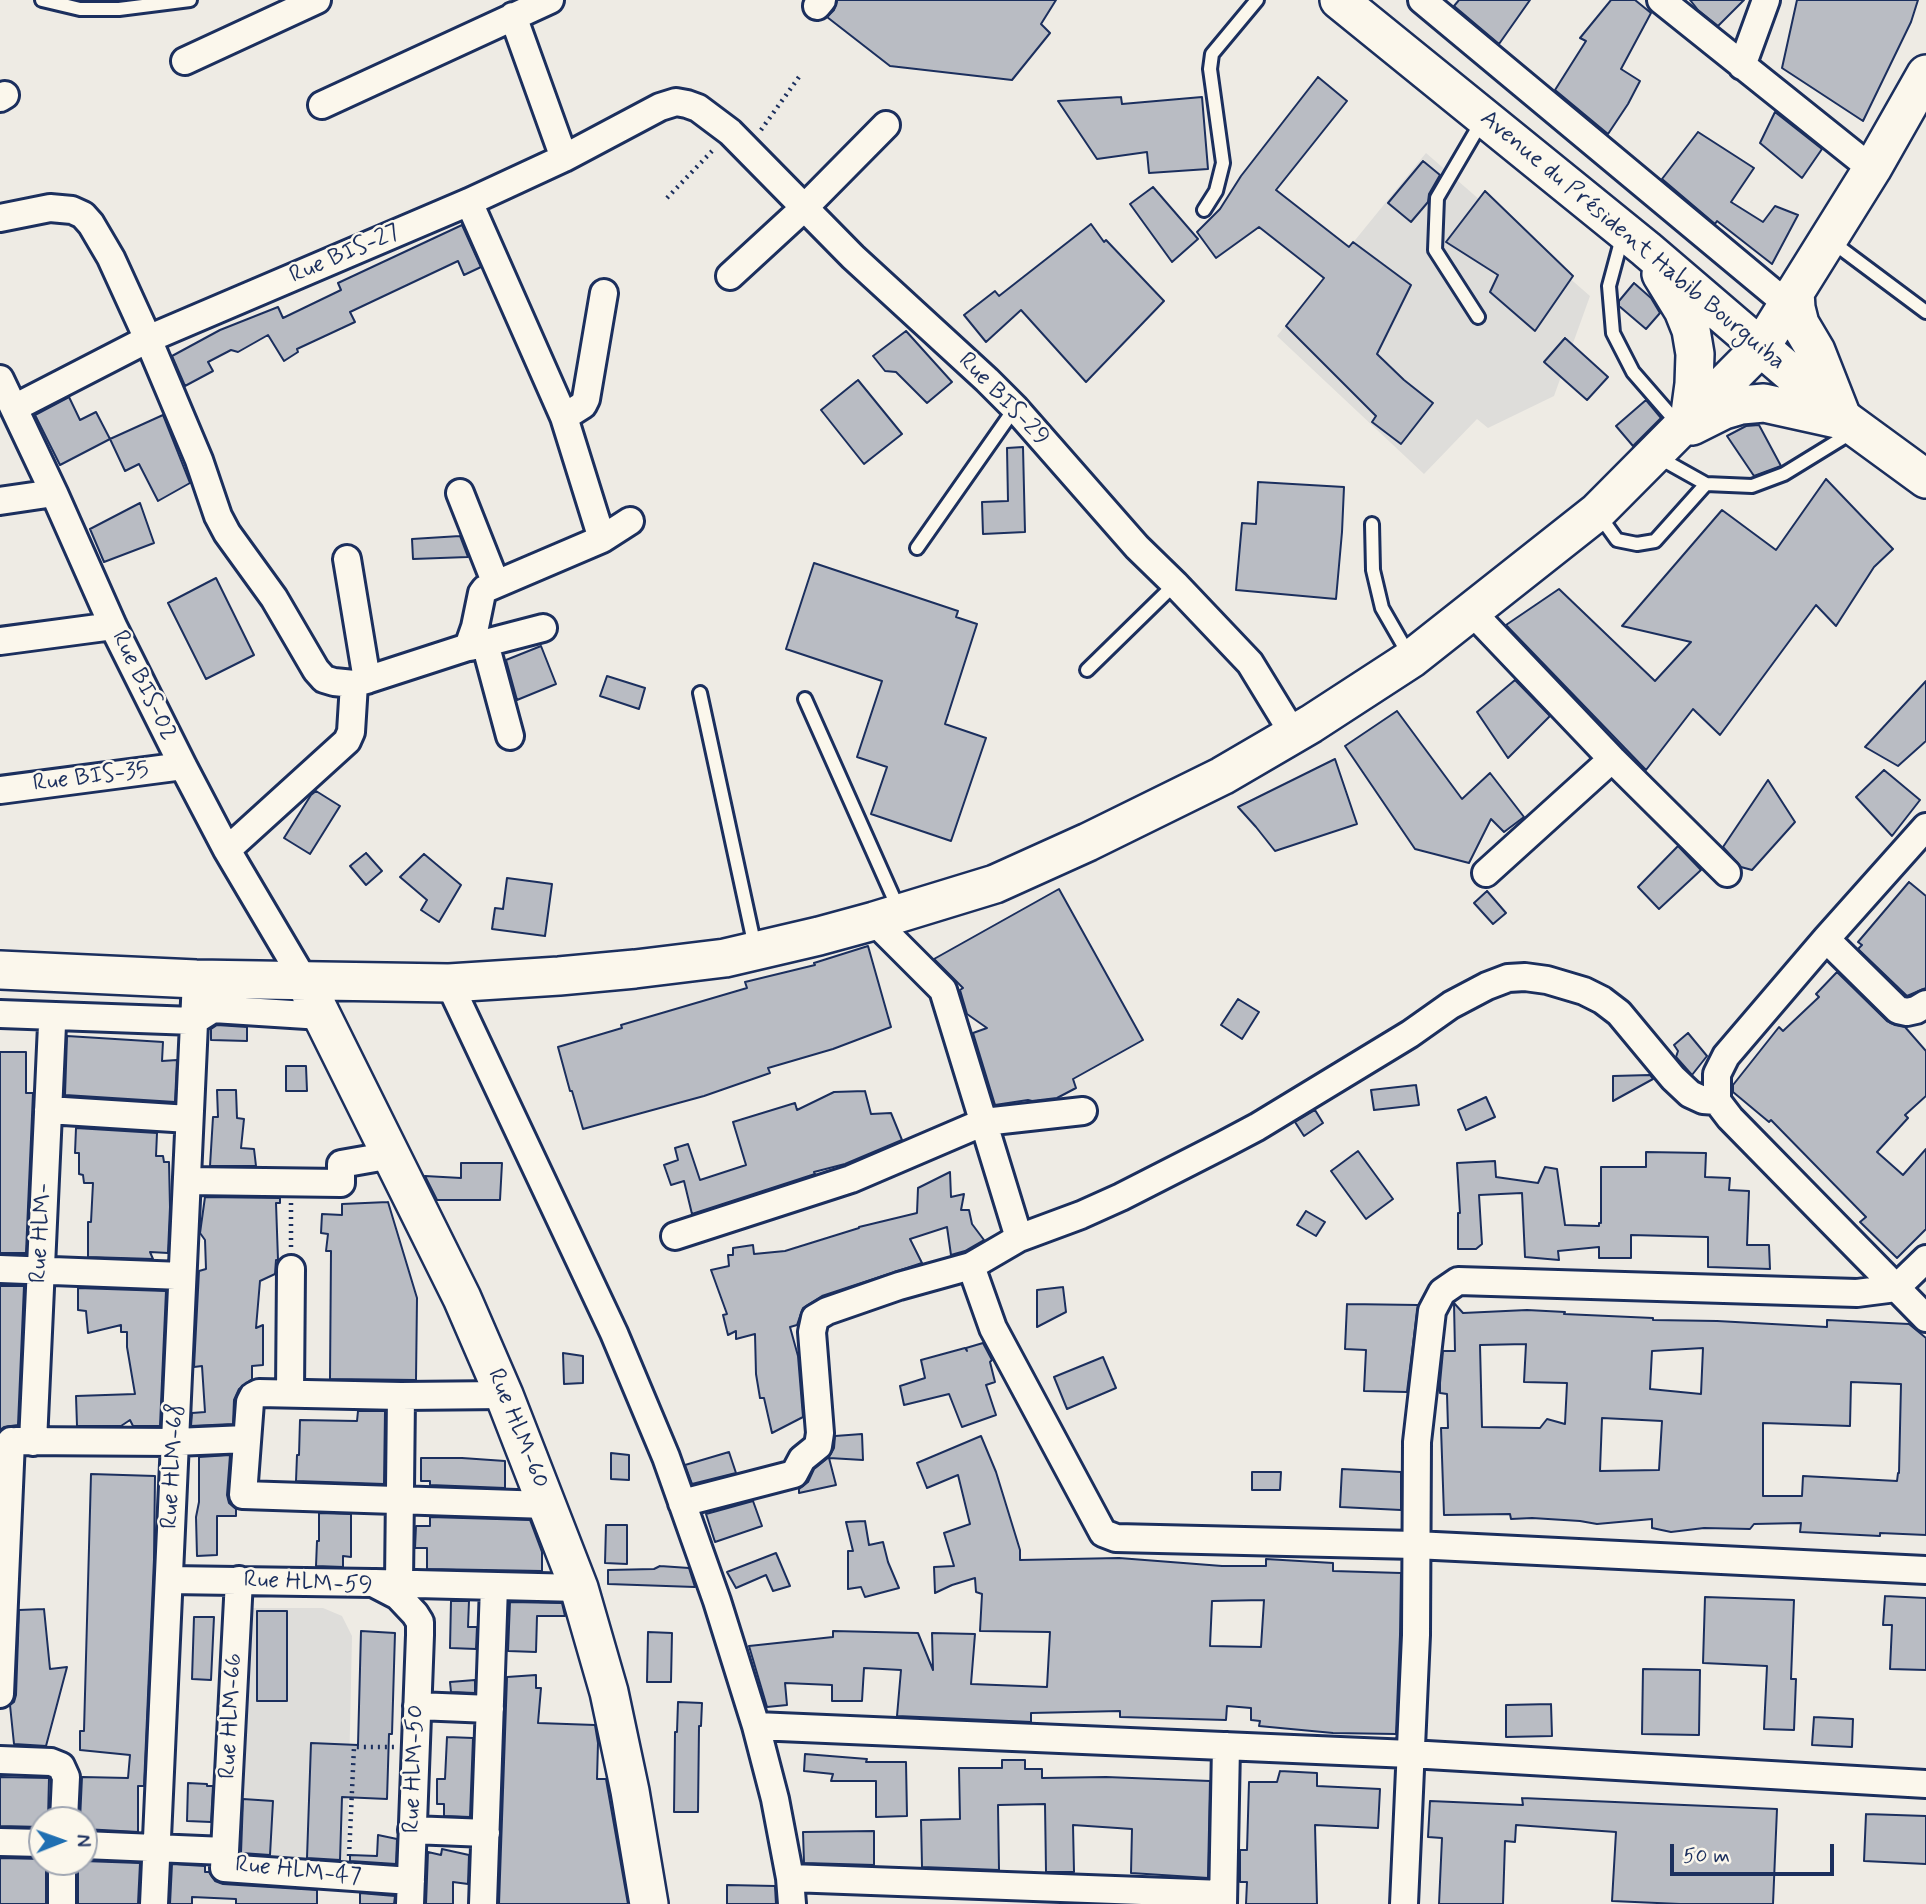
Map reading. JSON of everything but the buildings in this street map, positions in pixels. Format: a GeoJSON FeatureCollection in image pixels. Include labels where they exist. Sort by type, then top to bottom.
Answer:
{"type":"FeatureCollection","features":[{"type":"Feature","properties":{"kind":"street"},"geometry":{"type":"LineString","coordinates":[[185,61],[317,0]]}},
{"type":"Feature","properties":{"kind":"street"},"geometry":{"type":"LineString","coordinates":[[322,105],[550,0]]}},
{"type":"Feature","properties":{"kind":"street","name":"Avenue du Président Habib Bourguiba"},"geometry":{"type":"LineString","coordinates":[[1339,0],[1635,240],[1849,422],[1926,479]]}},
{"type":"Feature","properties":{"kind":"street"},"geometry":{"type":"LineString","coordinates":[[1422,0],[1791,298],[1800,324],[1816,351],[1849,422]]}},
{"type":"Feature","properties":{"kind":"street"},"geometry":{"type":"LineString","coordinates":[[1661,0],[1872,169]]}},
{"type":"Feature","properties":{"kind":"street"},"geometry":{"type":"LineString","coordinates":[[1742,66],[1766,0]]}},
{"type":"Feature","properties":{"kind":"street"},"geometry":{"type":"LineString","coordinates":[[513,16],[564,158]]}},
{"type":"Feature","properties":{"kind":"street"},"geometry":{"type":"LineString","coordinates":[[0,970],[196,979],[449,983],[635,969],[725,958],[887,918],[995,884],[1088,842],[1182,797],[1294,735],[1411,659],[1597,512],[1761,347],[1872,169],[1926,74]]}},
{"type":"Feature","properties":{"kind":"street","name":"Rue BIS-27"},"geometry":{"type":"LineString","coordinates":[[14,408],[148,339],[469,202],[564,158],[660,107],[676,102]]}},
{"type":"Feature","properties":{"kind":"street","name":"Rue BIS-29"},"geometry":{"type":"LineString","coordinates":[[676,102],[698,108],[739,140],[853,257],[1015,408],[1137,547],[1250,663],[1294,735]]}},
{"type":"Feature","properties":{"kind":"street"},"geometry":{"type":"LineString","coordinates":[[730,276],[805,207],[886,125]]}},
{"type":"Feature","properties":{"kind":"street"},"geometry":{"type":"LineString","coordinates":[[469,202],[564,417],[602,539]]}},
{"type":"Feature","properties":{"kind":"street"},"geometry":{"type":"LineString","coordinates":[[0,218],[50,208],[72,210],[83,215],[91,224],[111,258],[148,339],[199,460],[218,516],[227,533],[274,598],[324,679],[334,682],[361,682],[477,645],[543,628]]}},
{"type":"Feature","properties":{"kind":"street"},"geometry":{"type":"LineString","coordinates":[[1635,240],[1682,310],[1695,354],[1694,384],[1675,435]]}},
{"type":"Feature","properties":{"kind":"street"},"geometry":{"type":"LineString","coordinates":[[564,417],[583,405],[586,400],[604,293]]}},
{"type":"Feature","properties":{"kind":"street","name":"Rue BIS-02"},"geometry":{"type":"LineString","coordinates":[[0,379],[113,626],[183,766],[227,850],[305,982]]}},
{"type":"Feature","properties":{"kind":"street"},"geometry":{"type":"LineString","coordinates":[[1675,435],[1741,405],[1764,403],[1849,422]]}},
{"type":"Feature","properties":{"kind":"street"},"geometry":{"type":"LineString","coordinates":[[0,501],[54,493]]}},
{"type":"Feature","properties":{"kind":"street"},"geometry":{"type":"LineString","coordinates":[[460,494],[496,584]]}},
{"type":"Feature","properties":{"kind":"street"},"geometry":{"type":"LineString","coordinates":[[510,736],[477,645],[475,627],[482,593],[496,584],[602,539],[630,521]]}},
{"type":"Feature","properties":{"kind":"street"},"geometry":{"type":"LineString","coordinates":[[227,850],[347,741],[351,732],[361,682],[347,559]]}},
{"type":"Feature","properties":{"kind":"street"},"geometry":{"type":"LineString","coordinates":[[1472,612],[1612,759],[1727,873]]}},
{"type":"Feature","properties":{"kind":"street"},"geometry":{"type":"LineString","coordinates":[[0,641],[113,626]]}},
{"type":"Feature","properties":{"kind":"street"},"geometry":{"type":"LineString","coordinates":[[1486,873],[1612,759]]}},
{"type":"Feature","properties":{"kind":"street","name":"Rue BIS-35"},"geometry":{"type":"LineString","coordinates":[[0,790],[183,766]]}},
{"type":"Feature","properties":{"kind":"street"},"geometry":{"type":"LineString","coordinates":[[1926,827],[1726,1056],[1717,1074],[1717,1101],[1730,1118],[1926,1318]]}},
{"type":"Feature","properties":{"kind":"street"},"geometry":{"type":"LineString","coordinates":[[887,918],[943,990],[1019,1238]]}},
{"type":"Feature","properties":{"kind":"street"},"geometry":{"type":"LineString","coordinates":[[1826,939],[1898,1010],[1907,1012],[1926,1004]]}},
{"type":"Feature","properties":{"kind":"street"},"geometry":{"type":"LineString","coordinates":[[682,1503],[794,1474],[802,1459],[818,1446],[820,1433],[812,1332],[816,1318],[827,1311],[899,1286],[971,1266],[1019,1238],[1081,1215],[1223,1145],[1257,1127],[1487,986],[1508,978],[1525,977],[1547,980],[1584,991],[1602,1000],[1619,1013],[1673,1078],[1690,1094],[1703,1100],[1717,1101]]}},
{"type":"Feature","properties":{"kind":"street","name":"Rue HLM-68"},"geometry":{"type":"LineString","coordinates":[[154,1904],[196,979]]}},
{"type":"Feature","properties":{"kind":"street","name":"Rue HLM-60"},"geometry":{"type":"LineString","coordinates":[[305,982],[462,1298],[505,1395],[579,1588],[611,1704],[630,1791],[649,1904]]}},
{"type":"Feature","properties":{"kind":"street"},"geometry":{"type":"LineString","coordinates":[[449,983],[614,1333],[666,1457],[717,1601],[756,1726],[775,1799],[790,1878],[792,1904]]}},
{"type":"Feature","properties":{"kind":"street"},"geometry":{"type":"LineString","coordinates":[[0,1023],[194,1025],[213,1009],[322,1016]]}},
{"type":"Feature","properties":{"kind":"street"},"geometry":{"type":"LineString","coordinates":[[0,1014],[194,1025]]}},
{"type":"Feature","properties":{"kind":"street","name":"Rue HLM-"},"geometry":{"type":"LineString","coordinates":[[0,1694],[15,1441],[40,1270],[52,1025]]}},
{"type":"Feature","properties":{"kind":"street"},"geometry":{"type":"LineString","coordinates":[[48,1110],[190,1119]]}},
{"type":"Feature","properties":{"kind":"street"},"geometry":{"type":"LineString","coordinates":[[675,1236],[851,1179],[984,1122],[1083,1111]]}},
{"type":"Feature","properties":{"kind":"street"},"geometry":{"type":"LineString","coordinates":[[187,1181],[341,1183],[341,1164],[392,1155]]}},
{"type":"Feature","properties":{"kind":"street"},"geometry":{"type":"LineString","coordinates":[[1404,1904],[1416,1635],[1416,1442],[1432,1311],[1442,1292],[1458,1281],[1857,1293],[1896,1288],[1926,1259]]}},
{"type":"Feature","properties":{"kind":"street"},"geometry":{"type":"LineString","coordinates":[[971,1266],[993,1328],[1103,1534],[1116,1538],[1415,1545],[1926,1570]]}},
{"type":"Feature","properties":{"kind":"street"},"geometry":{"type":"LineString","coordinates":[[0,1269],[182,1276]]}},
{"type":"Feature","properties":{"kind":"street"},"geometry":{"type":"LineString","coordinates":[[290,1393],[291,1269]]}},
{"type":"Feature","properties":{"kind":"street"},"geometry":{"type":"LineString","coordinates":[[505,1395],[259,1393],[253,1396],[250,1402],[243,1495],[547,1505]]}},
{"type":"Feature","properties":{"kind":"street"},"geometry":{"type":"LineString","coordinates":[[399,1583],[401,1396]]}},
{"type":"Feature","properties":{"kind":"street"},"geometry":{"type":"LineString","coordinates":[[15,1441],[175,1442],[247,1439]]}},
{"type":"Feature","properties":{"kind":"street","name":"Rue HLM-59"},"geometry":{"type":"LineString","coordinates":[[169,1580],[373,1583],[398,1597],[415,1614],[420,1622],[420,1635]]}},
{"type":"Feature","properties":{"kind":"street","name":"Rue HLM-66"},"geometry":{"type":"LineString","coordinates":[[225,1851],[239,1580]]}},
{"type":"Feature","properties":{"kind":"street"},"geometry":{"type":"LineString","coordinates":[[373,1583],[579,1588]]}},
{"type":"Feature","properties":{"kind":"street"},"geometry":{"type":"LineString","coordinates":[[484,1904],[494,1586]]}},
{"type":"Feature","properties":{"kind":"street","name":"Rue HLM-50"},"geometry":{"type":"LineString","coordinates":[[410,1893],[420,1635]]}},
{"type":"Feature","properties":{"kind":"street"},"geometry":{"type":"LineString","coordinates":[[417,1706],[490,1709]]}},
{"type":"Feature","properties":{"kind":"street"},"geometry":{"type":"LineString","coordinates":[[756,1726],[1410,1754],[1926,1784]]}},
{"type":"Feature","properties":{"kind":"street"},"geometry":{"type":"LineString","coordinates":[[790,1878],[1223,1899],[1226,1746]]}},
{"type":"Feature","properties":{"kind":"street"},"geometry":{"type":"LineString","coordinates":[[0,1760],[51,1762],[61,1766],[66,1777],[65,1806]]}},
{"type":"Feature","properties":{"kind":"street"},"geometry":{"type":"LineString","coordinates":[[412,1830],[486,1833]]}},
{"type":"Feature","properties":{"kind":"street"},"geometry":{"type":"LineString","coordinates":[[0,1842],[28,1843]]}},
{"type":"Feature","properties":{"kind":"street","name":"Rue HLM-47"},"geometry":{"type":"LineString","coordinates":[[98,1846],[225,1851],[224,1868],[348,1878],[410,1893]]}},
{"type":"Feature","properties":{"kind":"street"},"geometry":{"type":"LineString","coordinates":[[62,1876],[62,1904]]}},
{"type":"Feature","properties":{"kind":"lane"},"geometry":{"type":"LineString","coordinates":[[42,0],[80,9],[119,9],[190,0]]}},
{"type":"Feature","properties":{"kind":"lane"},"geometry":{"type":"LineString","coordinates":[[1204,211],[1216,191],[1223,163],[1210,69],[1212,54],[1254,1]]}},
{"type":"Feature","properties":{"kind":"lane"},"geometry":{"type":"LineString","coordinates":[[1478,317],[1435,250],[1437,198],[1484,117]]}},
{"type":"Feature","properties":{"kind":"lane"},"geometry":{"type":"LineString","coordinates":[[1828,239],[1926,312]]}},
{"type":"Feature","properties":{"kind":"lane"},"geometry":{"type":"LineString","coordinates":[[1635,240],[1609,286],[1613,333],[1633,372],[1706,484]]}},
{"type":"Feature","properties":{"kind":"lane"},"geometry":{"type":"LineString","coordinates":[[917,548],[1015,408]]}},
{"type":"Feature","properties":{"kind":"lane"},"geometry":{"type":"LineString","coordinates":[[1706,484],[1752,486],[1784,474],[1849,422]]}},
{"type":"Feature","properties":{"kind":"lane"},"geometry":{"type":"LineString","coordinates":[[1597,512],[1617,540],[1637,544],[1655,541],[1706,484]]}},
{"type":"Feature","properties":{"kind":"lane"},"geometry":{"type":"LineString","coordinates":[[1372,524],[1373,570],[1382,608],[1411,659]]}},
{"type":"Feature","properties":{"kind":"lane"},"geometry":{"type":"LineString","coordinates":[[1087,670],[1175,584]]}},
{"type":"Feature","properties":{"kind":"lane"},"geometry":{"type":"LineString","coordinates":[[700,693],[756,951]]}},
{"type":"Feature","properties":{"kind":"lane"},"geometry":{"type":"LineString","coordinates":[[805,699],[887,918]]}},
{"type":"Feature","properties":{"kind":"path"},"geometry":{"type":"LineString","coordinates":[[667,198],[739,140],[799,77]]}},
{"type":"Feature","properties":{"kind":"path"},"geometry":{"type":"LineString","coordinates":[[291,1182],[291,1269]]}},
{"type":"Feature","properties":{"kind":"path"},"geometry":{"type":"LineString","coordinates":[[348,1878],[354,1747],[416,1747]]}},
{"type":"Feature","properties":{"kind":"shaded area"},"geometry":{"type":"Polygon","coordinates":[[[1426,153],[1590,296],[1554,396],[1488,428],[1477,419],[1424,474],[1277,336],[1426,153]]]}},
{"type":"Feature","properties":{"kind":"shaded area"},"geometry":{"type":"Polygon","coordinates":[[[246,1608],[323,1608],[342,1616],[352,1636],[347,1867],[234,1861],[246,1608]]]}}]}
